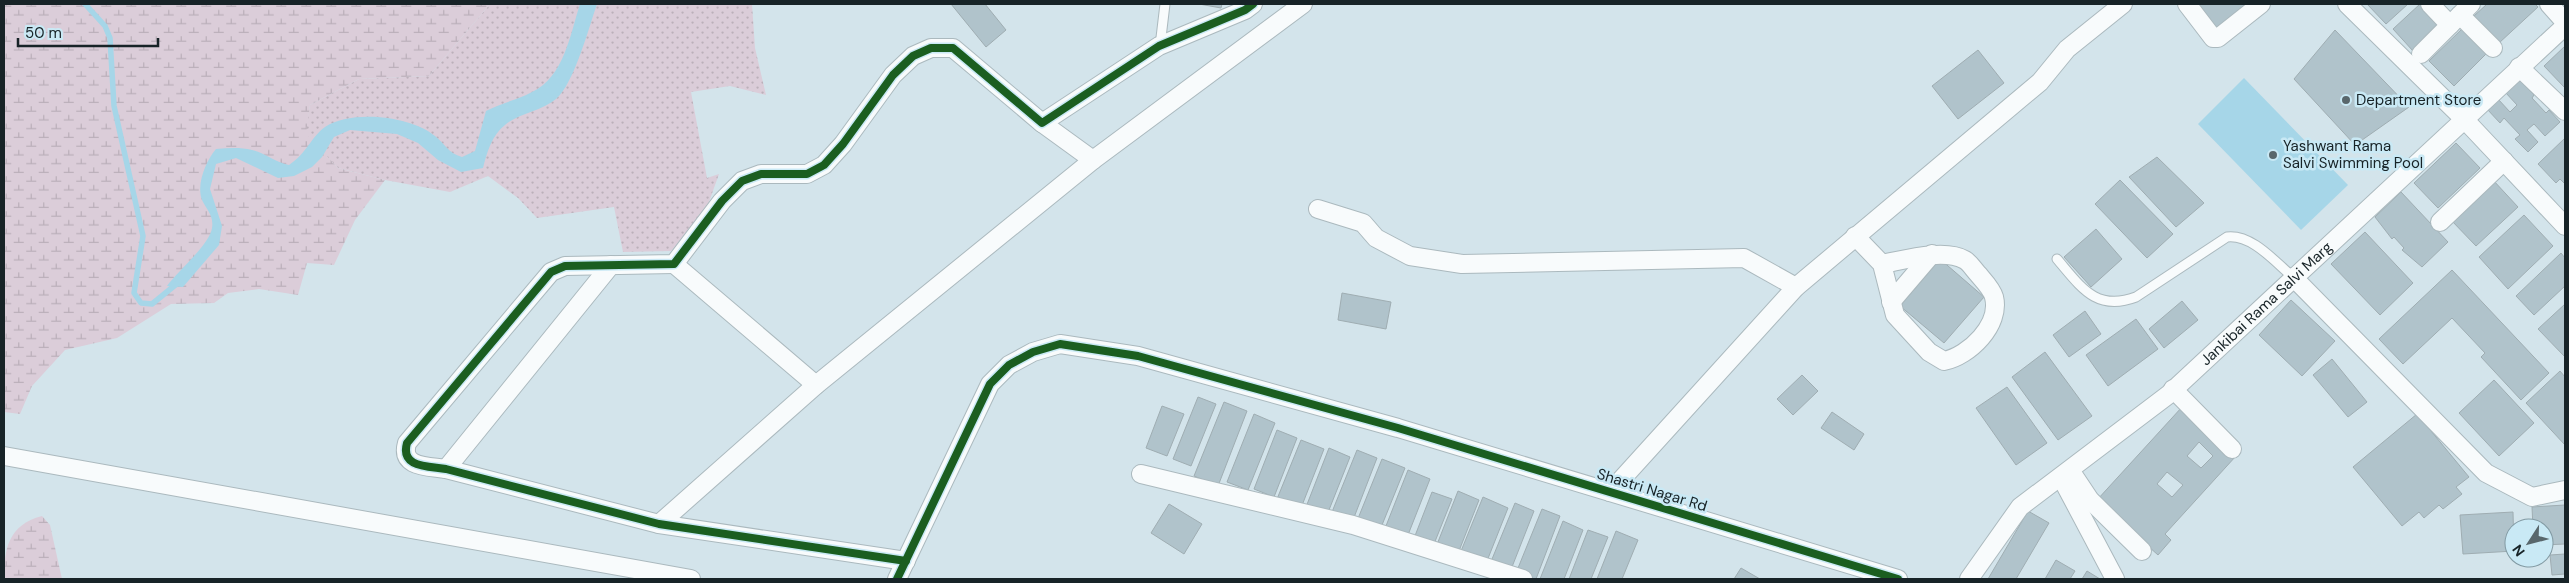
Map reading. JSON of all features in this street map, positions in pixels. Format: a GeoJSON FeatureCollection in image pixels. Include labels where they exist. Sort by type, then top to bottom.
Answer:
{"type":"FeatureCollection","features":[{"type":"Feature","properties":{"kind":"street"},"geometry":{"type":"LineString","coordinates":[[1042,123],[1160,46],[1245,10],[1253,4]]}},
{"type":"Feature","properties":{"kind":"street"},"geometry":{"type":"LineString","coordinates":[[659,524],[816,386],[1093,160],[1303,4]]}},
{"type":"Feature","properties":{"kind":"street"},"geometry":{"type":"LineString","coordinates":[[1610,492],[1796,287],[2040,82],[2067,49],[2123,4]]}},
{"type":"Feature","properties":{"kind":"street"},"geometry":{"type":"LineString","coordinates":[[2187,4],[2213,38],[2218,38],[2261,4]]}},
{"type":"Feature","properties":{"kind":"street"},"geometry":{"type":"LineString","coordinates":[[2347,4],[2466,120],[2565,226]]}},
{"type":"Feature","properties":{"kind":"street"},"geometry":{"type":"LineString","coordinates":[[2430,4],[2460,15],[2493,48]]}},
{"type":"Feature","properties":{"kind":"street"},"geometry":{"type":"LineString","coordinates":[[2548,4],[2565,22]]}},
{"type":"Feature","properties":{"kind":"street"},"geometry":{"type":"LineString","coordinates":[[2421,54],[2460,15]]}},
{"type":"Feature","properties":{"kind":"street","name":"Jankibai Rama Salvi Marg"},"geometry":{"type":"LineString","coordinates":[[1969,579],[2020,507],[2066,474],[2174,389],[2293,277],[2466,120],[2519,67],[2565,26]]}},
{"type":"Feature","properties":{"kind":"street"},"geometry":{"type":"LineString","coordinates":[[674,264],[722,201],[742,181],[761,174],[808,174],[824,165],[843,144],[893,75],[913,56],[931,48],[953,48],[1042,123],[1093,160]]}},
{"type":"Feature","properties":{"kind":"street"},"geometry":{"type":"LineString","coordinates":[[2519,67],[2565,111]]}},
{"type":"Feature","properties":{"kind":"street"},"geometry":{"type":"LineString","coordinates":[[2440,222],[2504,161]]}},
{"type":"Feature","properties":{"kind":"street"},"geometry":{"type":"LineString","coordinates":[[1318,209],[1363,223],[1376,238],[1410,256],[1462,264],[1744,258],[1796,287]]}},
{"type":"Feature","properties":{"kind":"street"},"geometry":{"type":"LineString","coordinates":[[1855,236],[1882,264],[1895,315],[1929,352],[1944,361],[1954,359],[1981,339],[1993,314],[1994,296],[1984,280],[1965,260],[1932,254],[1882,264]]}},
{"type":"Feature","properties":{"kind":"street"},"geometry":{"type":"LineString","coordinates":[[1891,302],[1932,254]]}},
{"type":"Feature","properties":{"kind":"street"},"geometry":{"type":"LineString","coordinates":[[816,386],[674,264],[565,266],[551,272],[407,444],[404,452],[406,458],[411,463],[446,469],[659,524],[906,561]]}},
{"type":"Feature","properties":{"kind":"street"},"geometry":{"type":"LineString","coordinates":[[446,469],[611,265]]}},
{"type":"Feature","properties":{"kind":"street"},"geometry":{"type":"LineString","coordinates":[[2293,277],[2486,473],[2532,497],[2565,490]]}},
{"type":"Feature","properties":{"kind":"street","name":"Shastri Nagar Rd"},"geometry":{"type":"LineString","coordinates":[[897,579],[990,384],[1009,365],[1032,352],[1060,344],[1138,356],[1398,428],[1895,579]]}},
{"type":"Feature","properties":{"kind":"street"},"geometry":{"type":"LineString","coordinates":[[2174,389],[2232,449]]}},
{"type":"Feature","properties":{"kind":"street"},"geometry":{"type":"LineString","coordinates":[[4,456],[692,579]]}},
{"type":"Feature","properties":{"kind":"street"},"geometry":{"type":"LineString","coordinates":[[1141,474],[1353,525],[1523,579]]}},
{"type":"Feature","properties":{"kind":"street"},"geometry":{"type":"LineString","coordinates":[[2066,474],[2142,551]]}},
{"type":"Feature","properties":{"kind":"street"},"geometry":{"type":"LineString","coordinates":[[2066,474],[2115,579]]}},
{"type":"Feature","properties":{"kind":"lane"},"geometry":{"type":"LineString","coordinates":[[1160,46],[1165,4]]}},
{"type":"Feature","properties":{"kind":"lane"},"geometry":{"type":"LineString","coordinates":[[2057,259],[2083,289],[2096,298],[2110,303],[2125,302],[2136,297],[2227,238],[2232,237],[2247,240],[2293,277]]}},
{"type":"Feature","properties":{"kind":"green space"},"geometry":{"type":"Polygon","coordinates":[[[4,4],[490,4],[429,76],[359,79],[310,105],[306,134],[338,168],[385,180],[355,220],[334,265],[307,263],[298,295],[259,289],[228,293],[214,303],[171,304],[117,338],[65,350],[32,386],[20,414],[4,412],[4,4]]]}},
{"type":"Feature","properties":{"kind":"green space"},"geometry":{"type":"Polygon","coordinates":[[[490,4],[752,4],[755,48],[766,95],[730,86],[691,92],[707,178],[719,174],[705,213],[671,251],[623,252],[614,207],[537,218],[518,198],[488,176],[450,192],[385,180],[338,168],[305,134],[310,105],[359,79],[429,76],[490,4]]]}},
{"type":"Feature","properties":{"kind":"green space"},"geometry":{"type":"Polygon","coordinates":[[[42,516],[50,525],[62,579],[4,579],[5,558],[10,540],[22,525],[42,516]]]}},
{"type":"Feature","properties":{"kind":"water"},"geometry":{"type":"Polygon","coordinates":[[[580,4],[597,4],[575,68],[563,92],[550,103],[510,121],[500,129],[491,144],[483,168],[461,172],[438,160],[418,143],[397,134],[350,130],[334,137],[322,157],[312,167],[294,176],[278,178],[236,158],[216,164],[210,189],[222,226],[219,245],[183,287],[167,286],[200,250],[210,235],[212,220],[202,200],[200,187],[203,173],[216,149],[238,148],[252,150],[289,165],[300,156],[320,131],[336,121],[350,118],[381,117],[425,129],[450,151],[462,157],[475,151],[486,111],[532,92],[552,76],[559,66],[569,42],[580,4]]]}},
{"type":"Feature","properties":{"kind":"water","name":"Yashwant Rama Salvi Swimming Pool"},"geometry":{"type":"Polygon","coordinates":[[[2244,78],[2348,185],[2301,230],[2198,124],[2244,78]]]}},
{"type":"Feature","properties":{"kind":"building"},"geometry":{"type":"Polygon","coordinates":[[[951,4],[985,4],[1006,30],[986,47],[951,4]]]}},
{"type":"Feature","properties":{"kind":"building"},"geometry":{"type":"Polygon","coordinates":[[[1199,4],[1222,4],[1221,8],[1199,4]]]}},
{"type":"Feature","properties":{"kind":"building"},"geometry":{"type":"Polygon","coordinates":[[[2195,4],[2253,4],[2216,32],[2195,4]]]}},
{"type":"Feature","properties":{"kind":"building"},"geometry":{"type":"Polygon","coordinates":[[[2367,4],[2408,4],[2386,24],[2367,4]]]}},
{"type":"Feature","properties":{"kind":"building"},"geometry":{"type":"Polygon","coordinates":[[[2420,4],[2441,25],[2413,51],[2393,29],[2420,4]]]}},
{"type":"Feature","properties":{"kind":"building"},"geometry":{"type":"Polygon","coordinates":[[[2487,4],[2535,4],[2538,7],[2499,43],[2474,16],[2487,4]]]}},
{"type":"Feature","properties":{"kind":"building"},"geometry":{"type":"Polygon","coordinates":[[[2464,27],[2488,52],[2454,86],[2429,61],[2464,27]]]}},
{"type":"Feature","properties":{"kind":"building"},"geometry":{"type":"Polygon","coordinates":[[[2335,30],[2409,107],[2355,145],[2294,79],[2335,30]]]}},
{"type":"Feature","properties":{"kind":"building"},"geometry":{"type":"Polygon","coordinates":[[[2565,46],[2565,88],[2544,66],[2565,46]]]}},
{"type":"Feature","properties":{"kind":"building"},"geometry":{"type":"Polygon","coordinates":[[[1978,50],[2004,83],[1958,119],[1932,86],[1978,50]]]}},
{"type":"Feature","properties":{"kind":"building"},"geometry":{"type":"Polygon","coordinates":[[[2519,79],[2534,95],[2532,98],[2546,113],[2549,110],[2560,122],[2545,136],[2534,124],[2527,130],[2538,142],[2528,152],[2515,139],[2520,135],[2504,118],[2500,123],[2487,109],[2498,99],[2510,112],[2517,105],[2505,92],[2519,79]]]}},
{"type":"Feature","properties":{"kind":"building"},"geometry":{"type":"Polygon","coordinates":[[[2565,138],[2565,184],[2560,179],[2556,183],[2538,164],[2565,138]]]}},
{"type":"Feature","properties":{"kind":"building"},"geometry":{"type":"Polygon","coordinates":[[[2456,143],[2480,168],[2438,208],[2414,183],[2456,143]]]}},
{"type":"Feature","properties":{"kind":"building"},"geometry":{"type":"Polygon","coordinates":[[[2157,157],[2204,203],[2176,227],[2129,177],[2157,157]]]}},
{"type":"Feature","properties":{"kind":"building"},"geometry":{"type":"Polygon","coordinates":[[[2120,180],[2173,234],[2147,258],[2095,204],[2120,180]]]}},
{"type":"Feature","properties":{"kind":"building"},"geometry":{"type":"Polygon","coordinates":[[[2493,180],[2518,207],[2476,246],[2451,220],[2493,180]]]}},
{"type":"Feature","properties":{"kind":"building"},"geometry":{"type":"Polygon","coordinates":[[[2401,192],[2448,242],[2422,267],[2402,250],[2404,248],[2394,237],[2392,239],[2375,217],[2401,192]]]}},
{"type":"Feature","properties":{"kind":"building"},"geometry":{"type":"Polygon","coordinates":[[[2524,215],[2553,246],[2508,289],[2479,257],[2524,215]]]}},
{"type":"Feature","properties":{"kind":"building"},"geometry":{"type":"Polygon","coordinates":[[[2096,229],[2122,259],[2091,287],[2064,257],[2096,229]]]}},
{"type":"Feature","properties":{"kind":"building"},"geometry":{"type":"Polygon","coordinates":[[[2365,232],[2413,283],[2380,315],[2331,264],[2365,232]]]}},
{"type":"Feature","properties":{"kind":"building"},"geometry":{"type":"Polygon","coordinates":[[[2561,253],[2565,258],[2565,286],[2534,315],[2516,296],[2561,253]]]}},
{"type":"Feature","properties":{"kind":"building"},"geometry":{"type":"Polygon","coordinates":[[[1940,259],[1984,297],[1944,343],[1900,306],[1940,259]]]}},
{"type":"Feature","properties":{"kind":"building"},"geometry":{"type":"Polygon","coordinates":[[[2452,270],[2549,373],[2521,400],[2481,357],[2485,353],[2452,318],[2403,364],[2379,339],[2452,270]]]}},
{"type":"Feature","properties":{"kind":"building"},"geometry":{"type":"Polygon","coordinates":[[[1342,293],[1391,302],[1386,329],[1338,320],[1342,293]]]}},
{"type":"Feature","properties":{"kind":"building"},"geometry":{"type":"Polygon","coordinates":[[[2291,300],[2335,341],[2302,376],[2259,335],[2291,300]]]}},
{"type":"Feature","properties":{"kind":"building"},"geometry":{"type":"Polygon","coordinates":[[[2182,301],[2198,320],[2164,348],[2149,329],[2182,301]]]}},
{"type":"Feature","properties":{"kind":"building"},"geometry":{"type":"Polygon","coordinates":[[[2565,304],[2565,357],[2538,329],[2565,304]]]}},
{"type":"Feature","properties":{"kind":"building"},"geometry":{"type":"Polygon","coordinates":[[[2085,311],[2101,334],[2069,357],[2053,335],[2085,311]]]}},
{"type":"Feature","properties":{"kind":"building"},"geometry":{"type":"Polygon","coordinates":[[[2136,319],[2158,349],[2108,386],[2086,355],[2136,319]]]}},
{"type":"Feature","properties":{"kind":"building"},"geometry":{"type":"Polygon","coordinates":[[[2045,352],[2092,416],[2058,440],[2012,377],[2045,352]]]}},
{"type":"Feature","properties":{"kind":"building"},"geometry":{"type":"Polygon","coordinates":[[[2332,359],[2367,402],[2348,417],[2313,375],[2332,359]]]}},
{"type":"Feature","properties":{"kind":"building"},"geometry":{"type":"Polygon","coordinates":[[[2560,371],[2565,377],[2565,445],[2526,403],[2560,371]]]}},
{"type":"Feature","properties":{"kind":"building"},"geometry":{"type":"Polygon","coordinates":[[[1802,375],[1818,391],[1793,415],[1777,399],[1802,375]]]}},
{"type":"Feature","properties":{"kind":"building"},"geometry":{"type":"Polygon","coordinates":[[[2494,380],[2534,423],[2499,456],[2459,413],[2494,380]]]}},
{"type":"Feature","properties":{"kind":"building"},"geometry":{"type":"Polygon","coordinates":[[[2007,387],[2047,443],[2016,465],[1976,408],[2007,387]]]}},
{"type":"Feature","properties":{"kind":"building"},"geometry":{"type":"Polygon","coordinates":[[[1198,397],[1216,404],[1191,466],[1173,459],[1198,397]]]}},
{"type":"Feature","properties":{"kind":"building"},"geometry":{"type":"Polygon","coordinates":[[[1224,402],[1247,411],[1218,486],[1194,476],[1224,402]]]}},
{"type":"Feature","properties":{"kind":"building"},"geometry":{"type":"Polygon","coordinates":[[[1162,406],[1184,414],[1167,456],[1146,448],[1162,406]]]}},
{"type":"Feature","properties":{"kind":"building"},"geometry":{"type":"Polygon","coordinates":[[[2182,407],[2236,456],[2165,534],[2171,540],[2158,555],[2097,500],[2182,407]],[[2199,442],[2187,456],[2201,468],[2213,456],[2199,442]],[[2167,472],[2157,484],[2172,497],[2183,485],[2167,472]]]}},
{"type":"Feature","properties":{"kind":"building"},"geometry":{"type":"Polygon","coordinates":[[[1832,412],[1864,434],[1854,450],[1821,428],[1832,412]]]}},
{"type":"Feature","properties":{"kind":"building"},"geometry":{"type":"Polygon","coordinates":[[[1254,414],[1275,423],[1248,490],[1227,482],[1254,414]]]}},
{"type":"Feature","properties":{"kind":"building"},"geometry":{"type":"Polygon","coordinates":[[[2417,414],[2469,477],[2456,487],[2462,494],[2443,509],[2439,505],[2424,518],[2419,512],[2402,526],[2353,467],[2417,414]]]}},
{"type":"Feature","properties":{"kind":"building"},"geometry":{"type":"Polygon","coordinates":[[[1277,430],[1297,438],[1274,497],[1254,489],[1277,430]]]}},
{"type":"Feature","properties":{"kind":"building"},"geometry":{"type":"Polygon","coordinates":[[[1301,440],[1324,449],[1301,508],[1277,499],[1301,440]]]}},
{"type":"Feature","properties":{"kind":"building"},"geometry":{"type":"Polygon","coordinates":[[[1329,448],[1350,457],[1327,515],[1306,507],[1329,448]]]}},
{"type":"Feature","properties":{"kind":"building"},"geometry":{"type":"Polygon","coordinates":[[[1357,450],[1377,458],[1353,520],[1332,512],[1357,450]]]}},
{"type":"Feature","properties":{"kind":"building"},"geometry":{"type":"Polygon","coordinates":[[[1382,459],[1405,468],[1380,530],[1357,521],[1382,459]]]}},
{"type":"Feature","properties":{"kind":"building"},"geometry":{"type":"Polygon","coordinates":[[[1408,470],[1430,479],[1406,540],[1384,531],[1408,470]]]}},
{"type":"Feature","properties":{"kind":"building"},"geometry":{"type":"Polygon","coordinates":[[[1458,491],[1479,500],[1457,556],[1436,547],[1458,491]]]}},
{"type":"Feature","properties":{"kind":"building"},"geometry":{"type":"Polygon","coordinates":[[[1432,492],[1452,499],[1432,549],[1413,541],[1432,492]]]}},
{"type":"Feature","properties":{"kind":"building"},"geometry":{"type":"Polygon","coordinates":[[[1483,497],[1508,508],[1485,566],[1459,556],[1483,497]]]}},
{"type":"Feature","properties":{"kind":"building"},"geometry":{"type":"Polygon","coordinates":[[[1515,503],[1534,511],[1510,572],[1490,564],[1515,503]]]}},
{"type":"Feature","properties":{"kind":"building"},"geometry":{"type":"Polygon","coordinates":[[[1169,504],[1202,524],[1184,554],[1151,533],[1169,504]]]}},
{"type":"Feature","properties":{"kind":"building"},"geometry":{"type":"Polygon","coordinates":[[[2565,505],[2565,544],[2554,545],[2554,518],[2533,518],[2532,507],[2565,505]]]}},
{"type":"Feature","properties":{"kind":"building"},"geometry":{"type":"Polygon","coordinates":[[[1542,509],[1560,516],[1536,579],[1530,579],[1516,573],[1542,509]]]}},
{"type":"Feature","properties":{"kind":"building"},"geometry":{"type":"Polygon","coordinates":[[[2028,511],[2049,523],[2016,579],[1988,579],[2028,511]]]}},
{"type":"Feature","properties":{"kind":"building"},"geometry":{"type":"Polygon","coordinates":[[[2513,512],[2513,518],[2504,518],[2504,552],[2463,554],[2460,515],[2513,512]]]}},
{"type":"Feature","properties":{"kind":"building"},"geometry":{"type":"Polygon","coordinates":[[[1563,521],[1583,530],[1564,579],[1540,579],[1563,521]]]}},
{"type":"Feature","properties":{"kind":"building"},"geometry":{"type":"Polygon","coordinates":[[[1588,530],[1608,537],[1591,579],[1569,579],[1588,530]]]}},
{"type":"Feature","properties":{"kind":"building"},"geometry":{"type":"Polygon","coordinates":[[[1616,531],[1638,540],[1622,579],[1597,579],[1616,531]]]}},
{"type":"Feature","properties":{"kind":"building"},"geometry":{"type":"Polygon","coordinates":[[[2565,554],[2565,574],[2552,575],[2554,555],[2565,554]]]}},
{"type":"Feature","properties":{"kind":"building"},"geometry":{"type":"Polygon","coordinates":[[[2056,560],[2075,571],[2070,579],[2045,579],[2056,560]]]}},
{"type":"Feature","properties":{"kind":"building"},"geometry":{"type":"Polygon","coordinates":[[[1741,568],[1760,579],[1734,579],[1741,568]]]}},
{"type":"Feature","properties":{"kind":"building"},"geometry":{"type":"Polygon","coordinates":[[[2087,571],[2100,579],[2082,579],[2087,571]]]}},
{"type":"Feature","properties":{"kind":"waterway"},"geometry":{"type":"LineString","coordinates":[[85,4],[105,26],[110,38],[114,106],[143,236],[134,293],[141,303],[152,304],[179,282]]}},
{"type":"Feature","properties":{"kind":"cycle path"},"geometry":{"type":"LineString","coordinates":[[906,561],[659,524],[446,469],[417,464],[408,457],[406,451],[407,443],[551,272],[565,266],[674,264],[722,201],[742,181],[761,174],[807,174],[824,165],[843,144],[893,75],[913,56],[931,48],[953,48],[1042,123],[1159,46],[1245,10],[1253,4]]}},
{"type":"Feature","properties":{"kind":"cycle path"},"geometry":{"type":"LineString","coordinates":[[897,579],[990,384],[1009,365],[1033,352],[1060,344],[1138,356],[1398,428],[1898,579]]}},
{"type":"Feature","properties":{"kind":"place","name":"Department Store"},"geometry":{"type":"Point","coordinates":[2346,100]}},
{"type":"Feature","properties":{"kind":"place","name":"Yashwant Rama Salvi Swimming Pool"},"geometry":{"type":"Point","coordinates":[2273,155]}}]}
